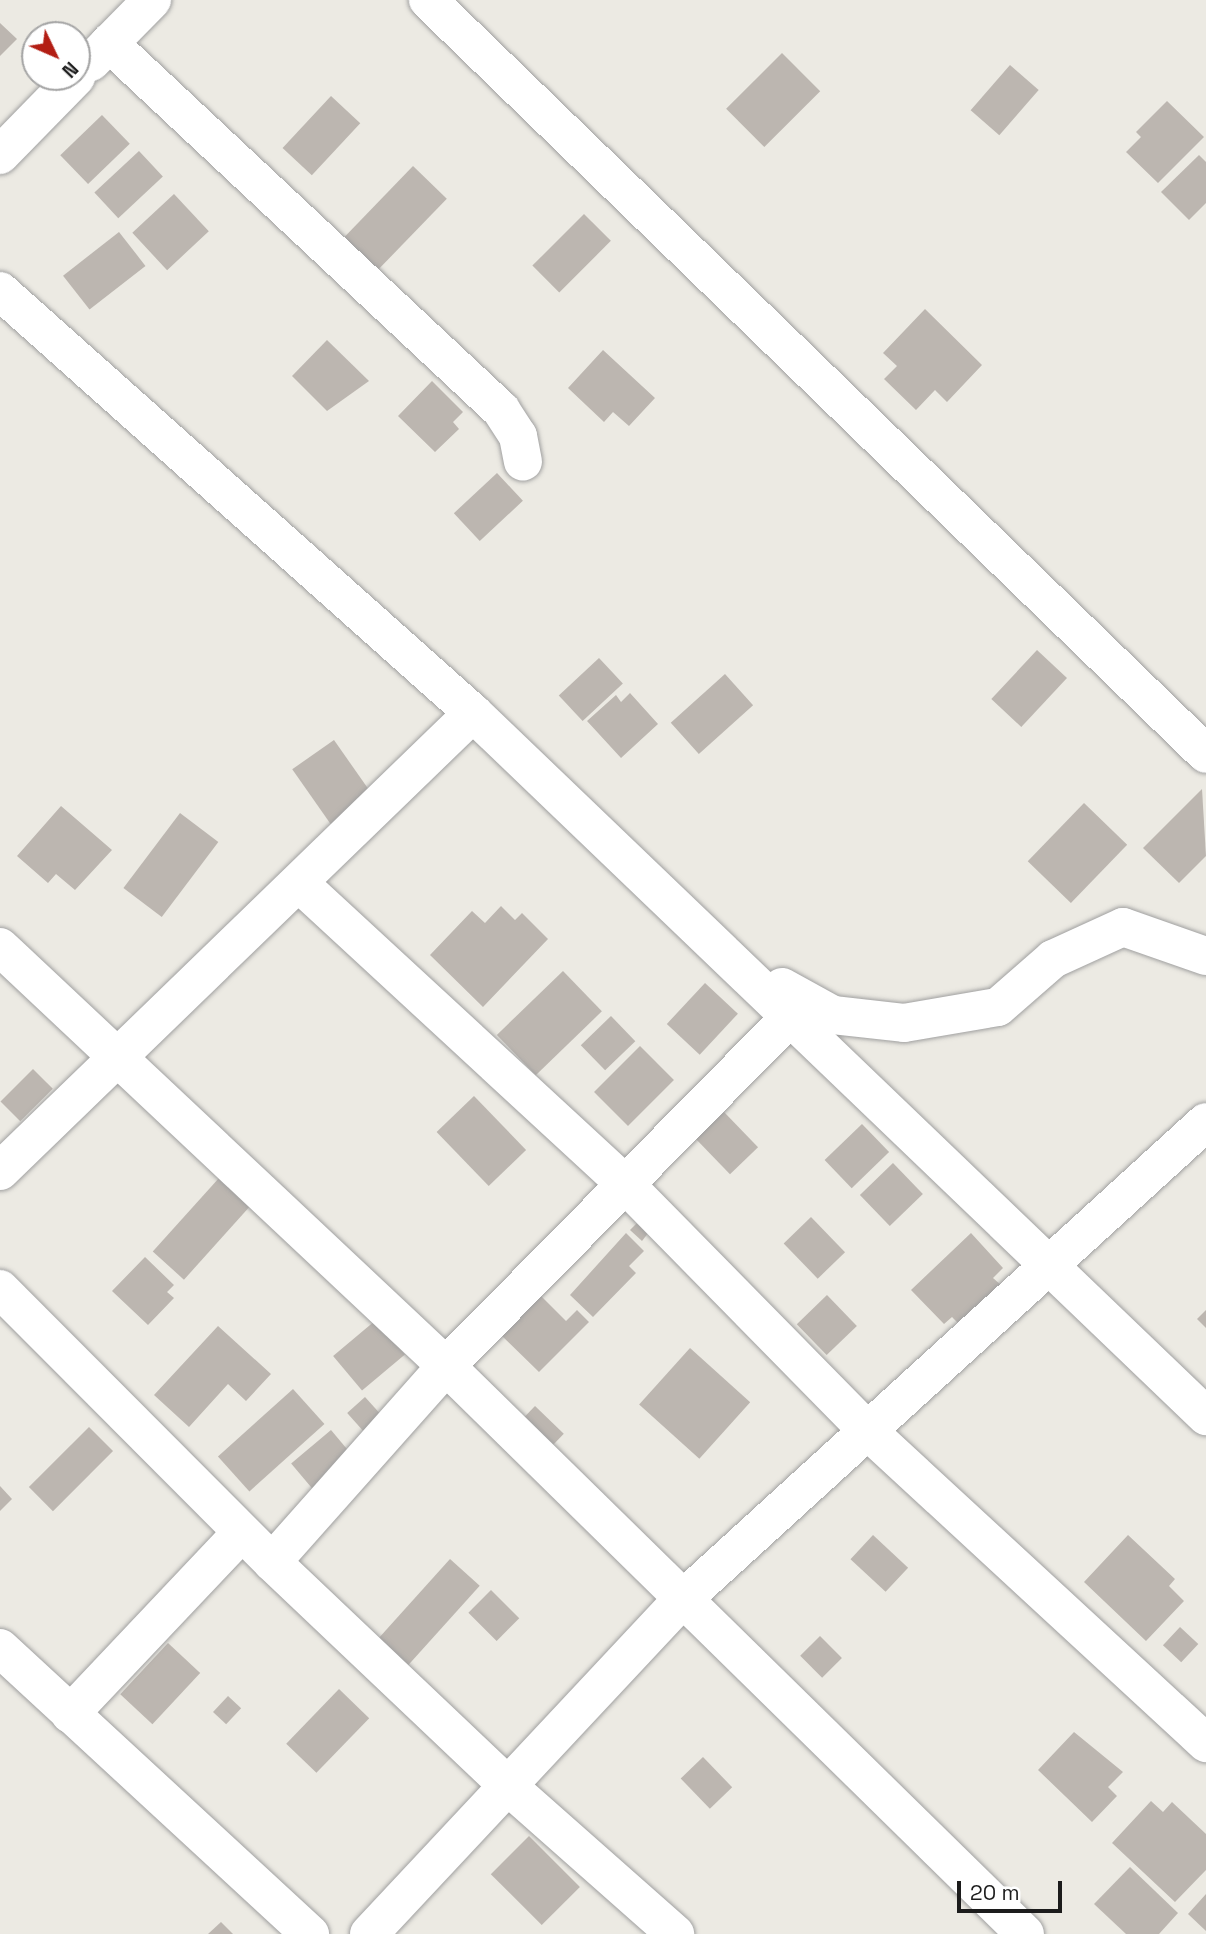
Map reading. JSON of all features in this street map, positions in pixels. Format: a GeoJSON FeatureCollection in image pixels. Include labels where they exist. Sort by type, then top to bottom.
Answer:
{"type":"FeatureCollection","features":[{"type":"Feature","properties":{"kind":"street"},"geometry":{"type":"LineString","coordinates":[[91,61],[152,0]]}},
{"type":"Feature","properties":{"kind":"street"},"geometry":{"type":"LineString","coordinates":[[428,0],[1206,754]]}},
{"type":"Feature","properties":{"kind":"street"},"geometry":{"type":"LineString","coordinates":[[109,43],[501,410],[518,436],[523,463]]}},
{"type":"Feature","properties":{"kind":"street"},"geometry":{"type":"LineString","coordinates":[[0,155],[62,91]]}},
{"type":"Feature","properties":{"kind":"street"},"geometry":{"type":"LineString","coordinates":[[0,291],[473,713],[739,963],[1206,1416]]}},
{"type":"Feature","properties":{"kind":"street"},"geometry":{"type":"LineString","coordinates":[[0,1171],[300,884],[473,713]]}},
{"type":"Feature","properties":{"kind":"street"},"geometry":{"type":"LineString","coordinates":[[300,884],[628,1187],[869,1432],[1206,1743]]}},
{"type":"Feature","properties":{"kind":"street"},"geometry":{"type":"LineString","coordinates":[[739,963],[833,1015],[904,1023],[998,1007],[1053,959],[1123,927],[1206,956]]}},
{"type":"Feature","properties":{"kind":"street"},"geometry":{"type":"LineString","coordinates":[[0,947],[446,1366],[682,1601],[1025,1934]]}},
{"type":"Feature","properties":{"kind":"street"},"geometry":{"type":"LineString","coordinates":[[272,1562],[446,1366],[628,1187],[792,1015]]}},
{"type":"Feature","properties":{"kind":"street"},"geometry":{"type":"LineString","coordinates":[[369,1934],[682,1601],[1206,1122]]}},
{"type":"Feature","properties":{"kind":"street"},"geometry":{"type":"LineString","coordinates":[[0,1289],[272,1562],[509,1787],[675,1934]]}},
{"type":"Feature","properties":{"kind":"street"},"geometry":{"type":"LineString","coordinates":[[70,1714],[242,1532]]}},
{"type":"Feature","properties":{"kind":"street"},"geometry":{"type":"LineString","coordinates":[[0,1648],[310,1934]]}},
{"type":"Feature","properties":{"kind":"building"},"geometry":{"type":"Polygon","coordinates":[[[0,23],[17,39],[0,56],[0,23]]]}},
{"type":"Feature","properties":{"kind":"building"},"geometry":{"type":"Polygon","coordinates":[[[782,53],[820,91],[764,147],[726,109],[782,53]]]}},
{"type":"Feature","properties":{"kind":"building"},"geometry":{"type":"Polygon","coordinates":[[[1010,65],[1039,90],[999,135],[971,110],[1010,65]]]}},
{"type":"Feature","properties":{"kind":"building"},"geometry":{"type":"Polygon","coordinates":[[[331,96],[360,123],[312,175],[283,148],[331,96]]]}},
{"type":"Feature","properties":{"kind":"building"},"geometry":{"type":"Polygon","coordinates":[[[1167,101],[1204,137],[1158,183],[1126,152],[1141,137],[1136,132],[1167,101]]]}},
{"type":"Feature","properties":{"kind":"building"},"geometry":{"type":"Polygon","coordinates":[[[102,115],[130,144],[88,184],[60,155],[102,115]]]}},
{"type":"Feature","properties":{"kind":"building"},"geometry":{"type":"Polygon","coordinates":[[[139,151],[163,177],[118,218],[94,193],[139,151]]]}},
{"type":"Feature","properties":{"kind":"building"},"geometry":{"type":"Polygon","coordinates":[[[1199,155],[1206,162],[1206,203],[1189,220],[1161,192],[1199,155]]]}},
{"type":"Feature","properties":{"kind":"building"},"geometry":{"type":"Polygon","coordinates":[[[413,166],[447,199],[377,271],[344,238],[413,166]]]}},
{"type":"Feature","properties":{"kind":"building"},"geometry":{"type":"Polygon","coordinates":[[[174,194],[209,231],[167,270],[132,233],[174,194]]]}},
{"type":"Feature","properties":{"kind":"building"},"geometry":{"type":"Polygon","coordinates":[[[584,214],[611,241],[559,292],[532,266],[584,214]]]}},
{"type":"Feature","properties":{"kind":"building"},"geometry":{"type":"Polygon","coordinates":[[[119,232],[145,266],[90,310],[63,276],[119,232]]]}},
{"type":"Feature","properties":{"kind":"building"},"geometry":{"type":"Polygon","coordinates":[[[925,309],[982,365],[947,402],[935,390],[916,410],[884,379],[897,366],[883,353],[925,309]]]}},
{"type":"Feature","properties":{"kind":"building"},"geometry":{"type":"Polygon","coordinates":[[[327,340],[369,381],[327,411],[292,376],[327,340]]]}},
{"type":"Feature","properties":{"kind":"building"},"geometry":{"type":"Polygon","coordinates":[[[603,350],[655,398],[629,426],[613,412],[604,422],[568,388],[603,350]]]}},
{"type":"Feature","properties":{"kind":"building"},"geometry":{"type":"Polygon","coordinates":[[[432,381],[463,412],[453,422],[459,429],[435,452],[398,416],[432,381]]]}},
{"type":"Feature","properties":{"kind":"building"},"geometry":{"type":"Polygon","coordinates":[[[497,473],[523,501],[480,541],[454,513],[497,473]]]}},
{"type":"Feature","properties":{"kind":"building"},"geometry":{"type":"Polygon","coordinates":[[[1037,650],[1067,678],[1021,727],[991,699],[1037,650]]]}},
{"type":"Feature","properties":{"kind":"building"},"geometry":{"type":"Polygon","coordinates":[[[599,658],[623,684],[583,721],[559,696],[599,658]]]}},
{"type":"Feature","properties":{"kind":"building"},"geometry":{"type":"Polygon","coordinates":[[[725,674],[753,705],[699,754],[671,723],[725,674]]]}},
{"type":"Feature","properties":{"kind":"building"},"geometry":{"type":"Polygon","coordinates":[[[630,693],[658,724],[621,758],[587,721],[616,695],[621,702],[630,693]]]}},
{"type":"Feature","properties":{"kind":"building"},"geometry":{"type":"Polygon","coordinates":[[[334,740],[374,797],[332,827],[292,769],[334,740]]]}},
{"type":"Feature","properties":{"kind":"building"},"geometry":{"type":"Polygon","coordinates":[[[1202,789],[1206,856],[1179,883],[1143,848],[1202,789]]]}},
{"type":"Feature","properties":{"kind":"building"},"geometry":{"type":"Polygon","coordinates":[[[1084,803],[1127,845],[1071,903],[1028,861],[1084,803]]]}},
{"type":"Feature","properties":{"kind":"building"},"geometry":{"type":"Polygon","coordinates":[[[61,806],[112,850],[75,890],[56,874],[48,883],[17,856],[61,806]]]}},
{"type":"Feature","properties":{"kind":"building"},"geometry":{"type":"Polygon","coordinates":[[[180,813],[218,842],[162,917],[123,888],[180,813]]]}},
{"type":"Feature","properties":{"kind":"building"},"geometry":{"type":"Polygon","coordinates":[[[501,906],[515,920],[522,913],[548,939],[483,1007],[430,955],[472,911],[485,923],[501,906]]]}},
{"type":"Feature","properties":{"kind":"building"},"geometry":{"type":"Polygon","coordinates":[[[563,971],[602,1011],[536,1075],[497,1035],[563,971]]]}},
{"type":"Feature","properties":{"kind":"building"},"geometry":{"type":"Polygon","coordinates":[[[705,983],[738,1014],[700,1055],[667,1024],[705,983]]]}},
{"type":"Feature","properties":{"kind":"building"},"geometry":{"type":"Polygon","coordinates":[[[611,1016],[635,1041],[605,1070],[581,1045],[611,1016]]]}},
{"type":"Feature","properties":{"kind":"building"},"geometry":{"type":"Polygon","coordinates":[[[640,1046],[674,1080],[628,1126],[594,1092],[640,1046]]]}},
{"type":"Feature","properties":{"kind":"building"},"geometry":{"type":"Polygon","coordinates":[[[33,1069],[53,1089],[20,1121],[0,1102],[33,1069]]]}},
{"type":"Feature","properties":{"kind":"building"},"geometry":{"type":"Polygon","coordinates":[[[474,1096],[526,1150],[489,1186],[437,1132],[474,1096]]]}},
{"type":"Feature","properties":{"kind":"building"},"geometry":{"type":"Polygon","coordinates":[[[724,1112],[758,1147],[730,1174],[696,1139],[724,1112]]]}},
{"type":"Feature","properties":{"kind":"building"},"geometry":{"type":"Polygon","coordinates":[[[862,1124],[889,1152],[852,1188],[825,1160],[862,1124]]]}},
{"type":"Feature","properties":{"kind":"building"},"geometry":{"type":"Polygon","coordinates":[[[893,1163],[923,1194],[890,1226],[860,1195],[893,1163]]]}},
{"type":"Feature","properties":{"kind":"building"},"geometry":{"type":"Polygon","coordinates":[[[219,1178],[250,1206],[184,1280],[153,1252],[219,1178]]]}},
{"type":"Feature","properties":{"kind":"building"},"geometry":{"type":"Polygon","coordinates":[[[811,1217],[845,1252],[818,1279],[784,1243],[811,1217]]]}},
{"type":"Feature","properties":{"kind":"building"},"geometry":{"type":"Polygon","coordinates":[[[639,1221],[649,1232],[642,1241],[630,1230],[639,1221]]]}},
{"type":"Feature","properties":{"kind":"building"},"geometry":{"type":"Polygon","coordinates":[[[626,1233],[644,1251],[629,1266],[636,1273],[593,1317],[570,1295],[626,1233]]]}},
{"type":"Feature","properties":{"kind":"building"},"geometry":{"type":"Polygon","coordinates":[[[971,1233],[1003,1268],[993,1278],[1001,1285],[959,1324],[952,1317],[944,1324],[911,1290],[971,1233]]]}},
{"type":"Feature","properties":{"kind":"building"},"geometry":{"type":"Polygon","coordinates":[[[145,1257],[174,1285],[167,1292],[174,1298],[148,1325],[112,1291],[145,1257]]]}},
{"type":"Feature","properties":{"kind":"building"},"geometry":{"type":"Polygon","coordinates":[[[540,1295],[566,1321],[577,1310],[589,1322],[539,1372],[501,1335],[540,1295]]]}},
{"type":"Feature","properties":{"kind":"building"},"geometry":{"type":"Polygon","coordinates":[[[827,1295],[857,1326],[827,1355],[797,1324],[827,1295]]]}},
{"type":"Feature","properties":{"kind":"building"},"geometry":{"type":"Polygon","coordinates":[[[1206,1310],[1206,1328],[1197,1319],[1206,1310]]]}},
{"type":"Feature","properties":{"kind":"building"},"geometry":{"type":"Polygon","coordinates":[[[376,1320],[405,1354],[362,1390],[333,1356],[376,1320]]]}},
{"type":"Feature","properties":{"kind":"building"},"geometry":{"type":"Polygon","coordinates":[[[218,1326],[271,1374],[246,1401],[228,1384],[189,1427],[154,1395],[218,1326]]]}},
{"type":"Feature","properties":{"kind":"building"},"geometry":{"type":"Polygon","coordinates":[[[690,1348],[750,1402],[699,1459],[639,1404],[690,1348]]]}},
{"type":"Feature","properties":{"kind":"building"},"geometry":{"type":"Polygon","coordinates":[[[293,1389],[324,1424],[249,1492],[218,1457],[293,1389]]]}},
{"type":"Feature","properties":{"kind":"building"},"geometry":{"type":"Polygon","coordinates":[[[365,1397],[382,1416],[364,1432],[347,1413],[365,1397]]]}},
{"type":"Feature","properties":{"kind":"building"},"geometry":{"type":"Polygon","coordinates":[[[535,1406],[564,1434],[550,1448],[521,1420],[535,1406]]]}},
{"type":"Feature","properties":{"kind":"building"},"geometry":{"type":"Polygon","coordinates":[[[89,1427],[113,1451],[53,1511],[29,1487],[89,1427]]]}},
{"type":"Feature","properties":{"kind":"building"},"geometry":{"type":"Polygon","coordinates":[[[331,1430],[359,1463],[319,1496],[291,1463],[331,1430]]]}},
{"type":"Feature","properties":{"kind":"building"},"geometry":{"type":"Polygon","coordinates":[[[0,1486],[12,1499],[0,1511],[0,1486]]]}},
{"type":"Feature","properties":{"kind":"building"},"geometry":{"type":"Polygon","coordinates":[[[873,1535],[908,1568],[886,1592],[850,1559],[873,1535]]]}},
{"type":"Feature","properties":{"kind":"building"},"geometry":{"type":"Polygon","coordinates":[[[1128,1535],[1175,1579],[1169,1586],[1184,1601],[1146,1641],[1084,1582],[1128,1535]]]}},
{"type":"Feature","properties":{"kind":"building"},"geometry":{"type":"Polygon","coordinates":[[[450,1559],[480,1586],[408,1665],[378,1639],[450,1559]]]}},
{"type":"Feature","properties":{"kind":"building"},"geometry":{"type":"Polygon","coordinates":[[[491,1590],[519,1618],[497,1641],[468,1613],[491,1590]]]}},
{"type":"Feature","properties":{"kind":"building"},"geometry":{"type":"Polygon","coordinates":[[[1180,1627],[1198,1644],[1181,1662],[1163,1645],[1180,1627]]]}},
{"type":"Feature","properties":{"kind":"building"},"geometry":{"type":"Polygon","coordinates":[[[820,1636],[842,1658],[822,1678],[800,1656],[820,1636]]]}},
{"type":"Feature","properties":{"kind":"building"},"geometry":{"type":"Polygon","coordinates":[[[168,1643],[200,1673],[152,1724],[120,1694],[168,1643]]]}},
{"type":"Feature","properties":{"kind":"building"},"geometry":{"type":"Polygon","coordinates":[[[339,1689],[369,1718],[316,1773],[286,1744],[339,1689]]]}},
{"type":"Feature","properties":{"kind":"building"},"geometry":{"type":"Polygon","coordinates":[[[228,1696],[241,1708],[226,1724],[213,1712],[228,1696]]]}},
{"type":"Feature","properties":{"kind":"building"},"geometry":{"type":"Polygon","coordinates":[[[1074,1732],[1123,1772],[1108,1787],[1117,1796],[1092,1822],[1038,1770],[1074,1732]]]}},
{"type":"Feature","properties":{"kind":"building"},"geometry":{"type":"Polygon","coordinates":[[[703,1757],[732,1787],[710,1809],[681,1779],[703,1757]]]}},
{"type":"Feature","properties":{"kind":"building"},"geometry":{"type":"Polygon","coordinates":[[[1151,1801],[1163,1812],[1172,1802],[1206,1834],[1206,1870],[1175,1902],[1112,1843],[1151,1801]]]}},
{"type":"Feature","properties":{"kind":"building"},"geometry":{"type":"Polygon","coordinates":[[[529,1836],[580,1887],[542,1925],[491,1874],[529,1836]]]}},
{"type":"Feature","properties":{"kind":"building"},"geometry":{"type":"Polygon","coordinates":[[[1130,1867],[1178,1913],[1159,1934],[1126,1934],[1094,1904],[1130,1867]]]}},
{"type":"Feature","properties":{"kind":"building"},"geometry":{"type":"Polygon","coordinates":[[[1206,1894],[1206,1931],[1188,1914],[1206,1894]]]}},
{"type":"Feature","properties":{"kind":"building"},"geometry":{"type":"Polygon","coordinates":[[[221,1922],[233,1934],[208,1934],[221,1922]]]}}]}
